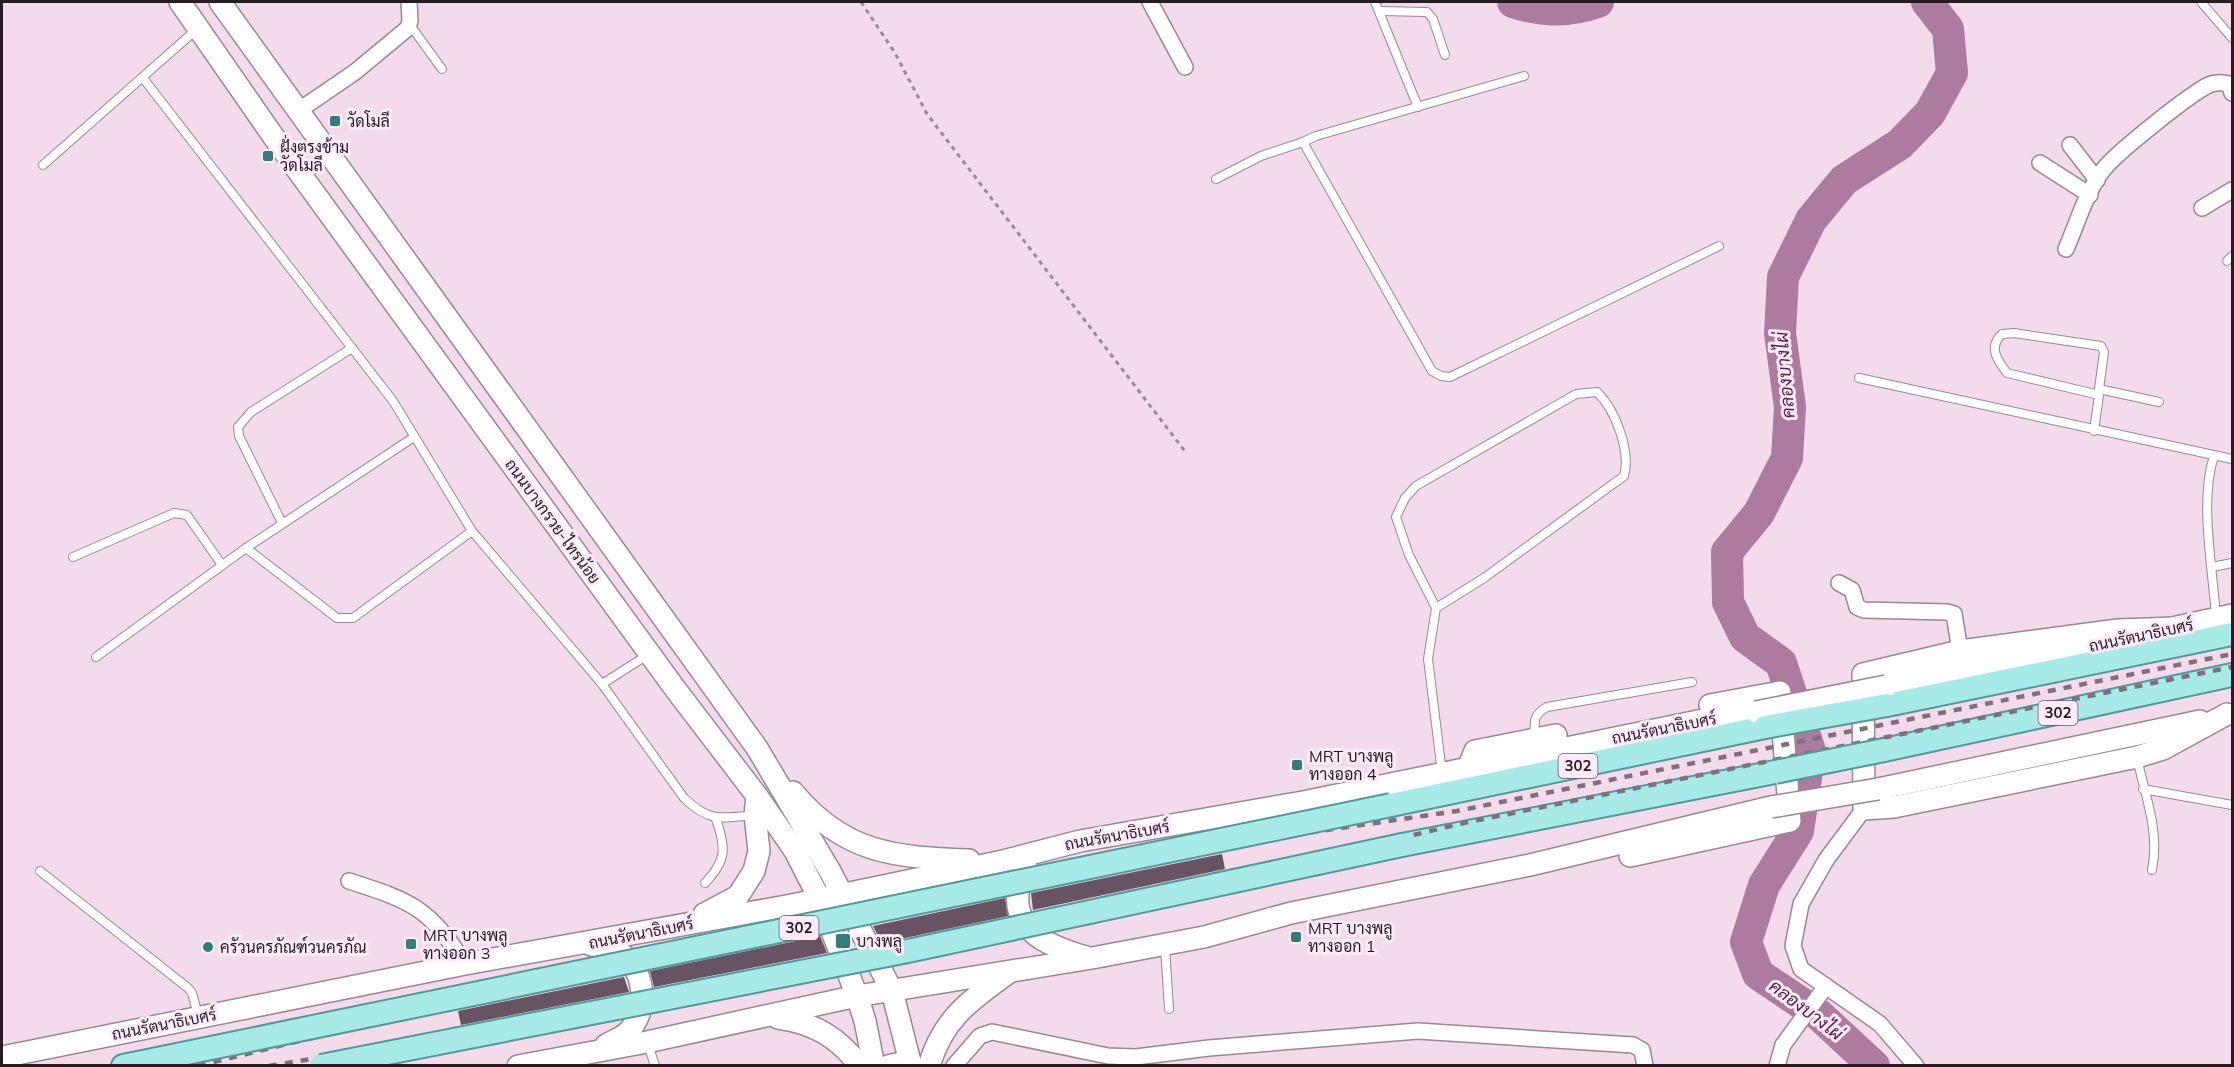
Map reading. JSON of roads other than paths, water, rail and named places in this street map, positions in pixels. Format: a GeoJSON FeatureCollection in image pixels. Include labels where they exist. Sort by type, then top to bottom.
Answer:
{"type":"FeatureCollection","features":[{"type":"Feature","properties":{"kind":"main road","name":"ถนนบางกรวย-ไทรน้อย"},"geometry":{"type":"LineString","coordinates":[[180,2],[270,132],[649,653],[756,805],[795,851],[819,898],[857,996],[874,1065]]}},
{"type":"Feature","properties":{"kind":"main road","name":"ถนนบางกรวย-ไทรน้อย"},"geometry":{"type":"LineString","coordinates":[[220,2],[756,748],[843,893],[892,991],[917,1064]]}},
{"type":"Feature","properties":{"kind":"main road"},"geometry":{"type":"LineString","coordinates":[[270,132],[298,111]]}},
{"type":"Feature","properties":{"kind":"main road","name":"ถนนรัตนาธิเบศร์"},"geometry":{"type":"LineString","coordinates":[[1887,695],[2176,628],[2227,622]]}},
{"type":"Feature","properties":{"kind":"main road","name":"ถนนรัตนาธิเบศร์"},"geometry":{"type":"LineString","coordinates":[[123,1065],[1391,805],[1760,719],[1887,695],[2227,622]]}},
{"type":"Feature","properties":{"kind":"main road"},"geometry":{"type":"LineString","coordinates":[[2176,628],[2118,630],[1960,651],[1863,674],[1864,810],[1894,807],[2137,757],[2163,749],[2230,714]]}},
{"type":"Feature","properties":{"kind":"main road","name":"302"},"geometry":{"type":"LineString","coordinates":[[321,1065],[908,951],[1402,845],[1884,750],[2232,675]]}},
{"type":"Feature","properties":{"kind":"main road"},"geometry":{"type":"LineString","coordinates":[[1468,768],[1475,751],[1780,692],[1790,821],[1505,882],[1487,874]]}},
{"type":"Feature","properties":{"kind":"main road","name":"302"},"geometry":{"type":"LineString","coordinates":[[518,1065],[647,1042],[857,996],[1165,944],[1291,913],[1487,874],[1771,807],[1878,789],[2230,714]]}},
{"type":"Feature","properties":{"kind":"main road","name":"ถนนรัตนาธิเบศร์"},"geometry":{"type":"LineString","coordinates":[[2,1057],[465,964],[572,946],[819,898],[1003,861],[1059,846],[1442,774],[1703,720],[1760,719]]}},
{"type":"Feature","properties":{"kind":"main road"},"geometry":{"type":"LineString","coordinates":[[756,748],[808,809],[834,830],[864,846],[901,857],[1003,861]]}},
{"type":"Feature","properties":{"kind":"main road"},"geometry":{"type":"LineString","coordinates":[[641,933],[712,912],[738,896],[754,871],[759,851],[756,805]]}},
{"type":"Feature","properties":{"kind":"main road"},"geometry":{"type":"LineString","coordinates":[[1059,846],[1039,854],[1026,868],[1018,889],[1018,901],[1026,926],[1039,940],[1060,950],[1092,958]]}},
{"type":"Feature","properties":{"kind":"main road"},"geometry":{"type":"LineString","coordinates":[[572,946],[606,947],[622,954],[636,971],[641,985],[642,1003],[638,1017],[627,1033],[604,1047],[584,1052]]}},
{"type":"Feature","properties":{"kind":"main road"},"geometry":{"type":"LineString","coordinates":[[888,1065],[917,1064],[960,1009],[1011,971]]}},
{"type":"Feature","properties":{"kind":"main road"},"geometry":{"type":"LineString","coordinates":[[764,1017],[813,1026],[832,1037],[860,1065]]}},
{"type":"Feature","properties":{"kind":"street"},"geometry":{"type":"LineString","coordinates":[[298,111],[355,72],[410,25],[408,2]]}},
{"type":"Feature","properties":{"kind":"street"},"geometry":{"type":"LineString","coordinates":[[1150,2],[1185,67]]}},
{"type":"Feature","properties":{"kind":"street"},"geometry":{"type":"LineString","coordinates":[[2066,249],[2097,180],[2114,159],[2187,99],[2209,85],[2220,82],[2231,86]]}},
{"type":"Feature","properties":{"kind":"street"},"geometry":{"type":"LineString","coordinates":[[2070,145],[2097,180]]}},
{"type":"Feature","properties":{"kind":"street"},"geometry":{"type":"LineString","coordinates":[[2040,163],[2090,195]]}},
{"type":"Feature","properties":{"kind":"street"},"geometry":{"type":"LineString","coordinates":[[2202,208],[2232,190]]}},
{"type":"Feature","properties":{"kind":"street"},"geometry":{"type":"LineString","coordinates":[[1839,583],[1852,590],[1857,607],[1864,610],[1954,614],[1960,651]]}},
{"type":"Feature","properties":{"kind":"street"},"geometry":{"type":"LineString","coordinates":[[1864,810],[1826,861],[1801,904],[1792,946],[1801,969],[1880,1024],[1916,1065]]}},
{"type":"Feature","properties":{"kind":"street"},"geometry":{"type":"LineString","coordinates":[[349,881],[403,899],[435,922],[465,964]]}},
{"type":"Feature","properties":{"kind":"street"},"geometry":{"type":"LineString","coordinates":[[1777,1065],[1783,1045],[1826,986]]}},
{"type":"Feature","properties":{"kind":"street"},"geometry":{"type":"LineString","coordinates":[[954,1065],[980,1036],[992,1032],[1108,1056],[1136,1057],[1209,1048],[1418,1031],[1633,1045],[1642,1050],[1645,1065]]}},
{"type":"Feature","properties":{"kind":"lane"},"geometry":{"type":"LineString","coordinates":[[1375,2],[1418,107]]}},
{"type":"Feature","properties":{"kind":"lane"},"geometry":{"type":"LineString","coordinates":[[2201,2],[2232,38]]}},
{"type":"Feature","properties":{"kind":"lane"},"geometry":{"type":"LineString","coordinates":[[1378,11],[1427,12],[1433,19],[1445,55]]}},
{"type":"Feature","properties":{"kind":"lane"},"geometry":{"type":"LineString","coordinates":[[410,25],[442,69]]}},
{"type":"Feature","properties":{"kind":"lane"},"geometry":{"type":"LineString","coordinates":[[43,165],[197,29]]}},
{"type":"Feature","properties":{"kind":"lane"},"geometry":{"type":"LineString","coordinates":[[1216,179],[1261,156],[1316,136],[1524,76]]}},
{"type":"Feature","properties":{"kind":"lane"},"geometry":{"type":"LineString","coordinates":[[143,78],[393,401],[472,531],[602,684],[684,798],[699,812],[716,819],[756,805]]}},
{"type":"Feature","properties":{"kind":"lane"},"geometry":{"type":"LineString","coordinates":[[1303,142],[1432,371],[1441,376],[1450,376],[1719,246]]}},
{"type":"Feature","properties":{"kind":"lane"},"geometry":{"type":"LineString","coordinates":[[2094,431],[2099,392],[2104,352],[2101,346],[2014,333],[2002,334],[1994,346],[1996,355],[2007,373],[2099,392],[2159,402]]}},
{"type":"Feature","properties":{"kind":"lane"},"geometry":{"type":"LineString","coordinates":[[282,524],[239,436],[238,427],[251,412],[352,348]]}},
{"type":"Feature","properties":{"kind":"lane"},"geometry":{"type":"LineString","coordinates":[[1859,378],[2094,431],[2232,459]]}},
{"type":"Feature","properties":{"kind":"lane"},"geometry":{"type":"LineString","coordinates":[[1436,608],[1484,578],[1624,476],[1628,453],[1606,401],[1597,392],[1576,394],[1416,486],[1405,498],[1396,517],[1409,555],[1436,608],[1428,659],[1442,774]]}},
{"type":"Feature","properties":{"kind":"lane"},"geometry":{"type":"LineString","coordinates":[[96,657],[246,548],[414,437]]}},
{"type":"Feature","properties":{"kind":"lane"},"geometry":{"type":"LineString","coordinates":[[2214,456],[2208,482],[2207,512],[2212,567],[2227,622]]}},
{"type":"Feature","properties":{"kind":"lane"},"geometry":{"type":"LineString","coordinates":[[73,557],[174,513],[187,515],[222,565]]}},
{"type":"Feature","properties":{"kind":"lane"},"geometry":{"type":"LineString","coordinates":[[246,548],[337,618],[345,620],[353,618],[472,531]]}},
{"type":"Feature","properties":{"kind":"lane"},"geometry":{"type":"LineString","coordinates":[[2212,567],[2232,563]]}},
{"type":"Feature","properties":{"kind":"lane"},"geometry":{"type":"LineString","coordinates":[[602,684],[649,653]]}},
{"type":"Feature","properties":{"kind":"lane"},"geometry":{"type":"LineString","coordinates":[[1535,739],[1533,718],[1536,713],[1547,707],[1692,682]]}},
{"type":"Feature","properties":{"kind":"lane"},"geometry":{"type":"LineString","coordinates":[[2137,757],[2156,849],[2152,870]]}},
{"type":"Feature","properties":{"kind":"lane"},"geometry":{"type":"LineString","coordinates":[[2143,789],[2232,804]]}},
{"type":"Feature","properties":{"kind":"lane"},"geometry":{"type":"LineString","coordinates":[[705,883],[721,867],[724,852],[716,819]]}},
{"type":"Feature","properties":{"kind":"lane"},"geometry":{"type":"LineString","coordinates":[[40,872],[188,988],[192,993],[198,1016]]}},
{"type":"Feature","properties":{"kind":"lane"},"geometry":{"type":"LineString","coordinates":[[1165,944],[1169,1009]]}},
{"type":"Feature","properties":{"kind":"lane"},"geometry":{"type":"LineString","coordinates":[[647,1042],[655,1065]]}},
{"type":"Feature","properties":{"kind":"waterway","name":"คลองบางไผ่"},"geometry":{"type":"LineString","coordinates":[[1513,2],[1535,8],[1556,10],[1577,8],[1598,2]]}},
{"type":"Feature","properties":{"kind":"waterway","name":"คลองบางไผ่"},"geometry":{"type":"LineString","coordinates":[[1874,1066],[1819,1015],[1758,974],[1746,942],[1764,885],[1798,831],[1810,751],[1781,663],[1745,637],[1728,602],[1727,552],[1759,513],[1787,458],[1790,407],[1780,333],[1783,277],[1811,220],[1844,180],[1900,144],[1930,113],[1952,73],[1948,29],[1927,2]]}},
{"type":"Feature","properties":{"kind":"railway"},"geometry":{"type":"LineString","coordinates":[[198,1066],[473,998],[838,924],[1238,843],[1457,811],[2232,654]]}},
{"type":"Feature","properties":{"kind":"railway"},"geometry":{"type":"LineString","coordinates":[[269,1066],[479,1031],[1245,876],[1459,824],[2232,667]]}},
{"type":"Feature","properties":{"kind":"place","name":"วัดโมลี"},"geometry":{"type":"Point","coordinates":[335,121]}},
{"type":"Feature","properties":{"kind":"place","name":"ฝั่งตรงข้าม วัดโมลี"},"geometry":{"type":"Point","coordinates":[268,156]}},
{"type":"Feature","properties":{"kind":"place","name":"MRT บางพลู ทางออก 4"},"geometry":{"type":"Point","coordinates":[1297,765]}},
{"type":"Feature","properties":{"kind":"place","name":"MRT บางพลู ทางออก 1"},"geometry":{"type":"Point","coordinates":[1296,937]}},
{"type":"Feature","properties":{"kind":"place","name":"บางพลู"},"geometry":{"type":"Point","coordinates":[843,941]}},
{"type":"Feature","properties":{"kind":"place","name":"MRT บางพลู ทางออก 3"},"geometry":{"type":"Point","coordinates":[411,944]}},
{"type":"Feature","properties":{"kind":"place","name":"ครัวนครภัณฑ์วนครภัณ"},"geometry":{"type":"Point","coordinates":[208,947]}}]}
